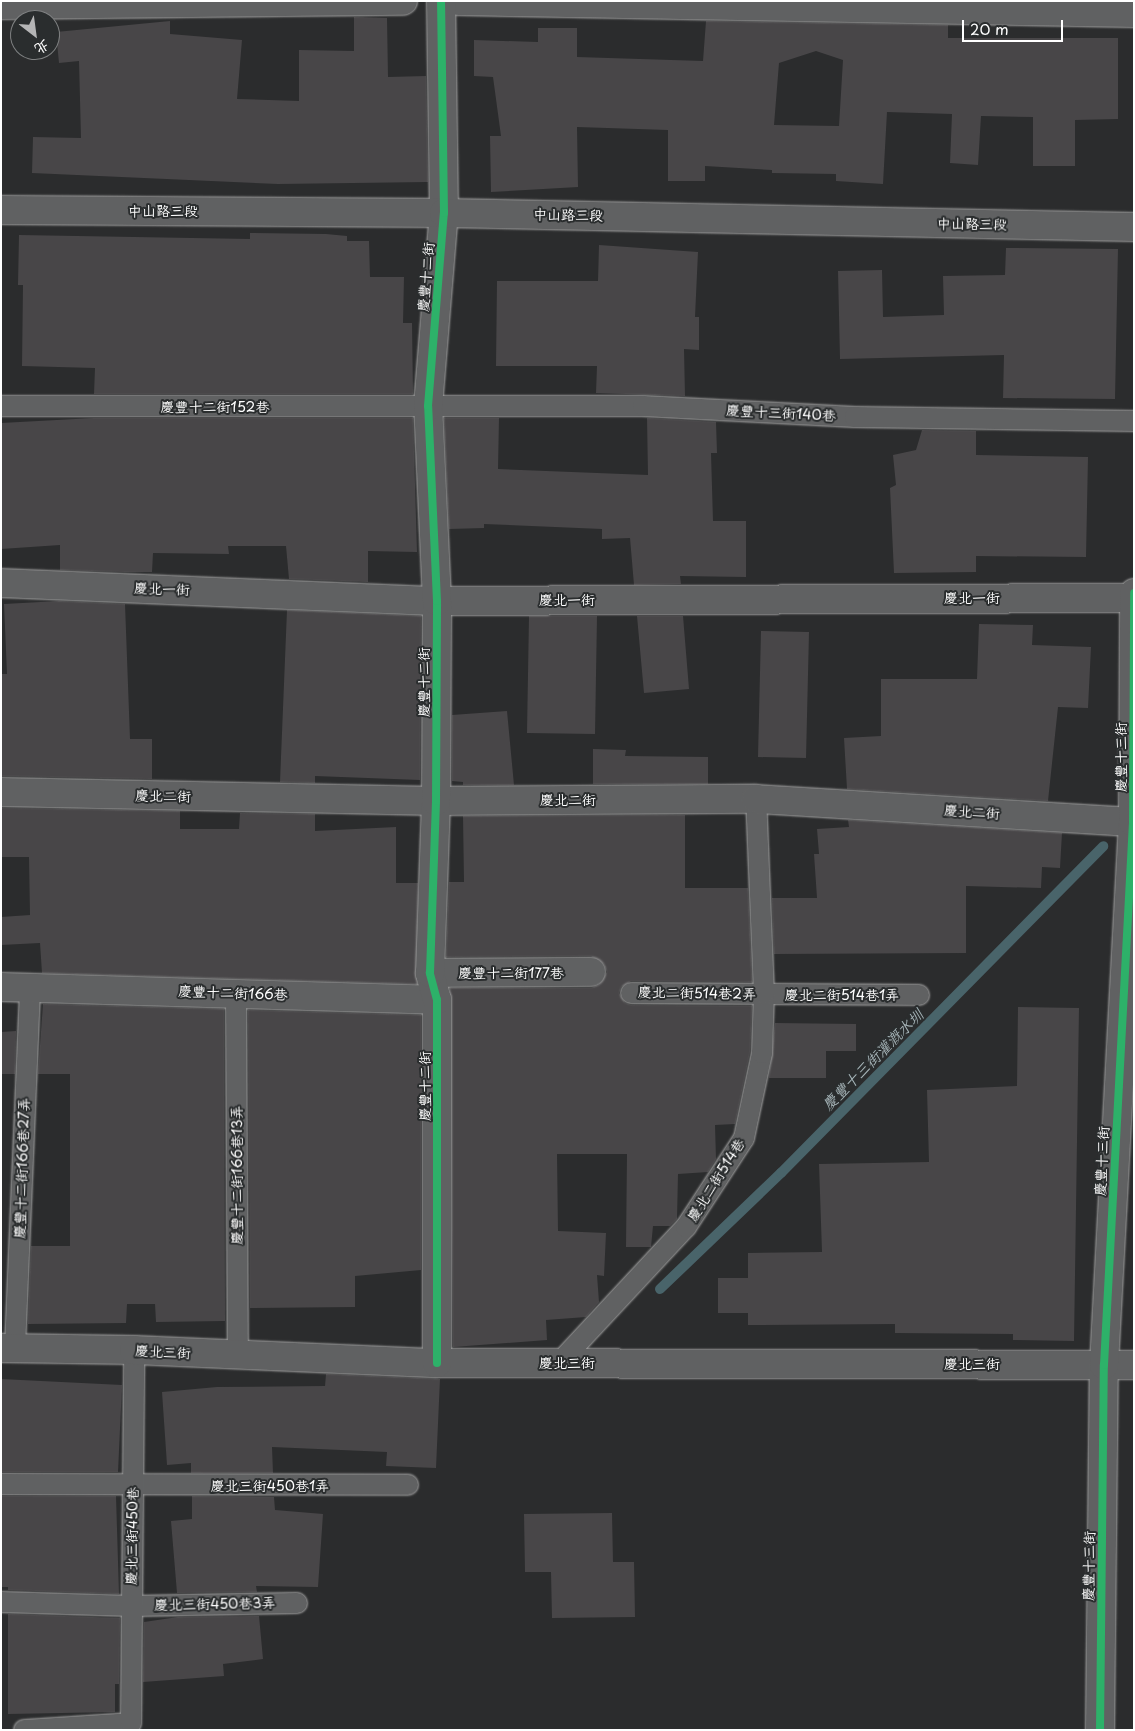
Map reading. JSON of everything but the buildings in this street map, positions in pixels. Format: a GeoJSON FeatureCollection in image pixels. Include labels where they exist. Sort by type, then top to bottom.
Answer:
{"type":"FeatureCollection","features":[{"type":"Feature","properties":{"kind":"street"},"geometry":{"type":"LineString","coordinates":[[1,5],[403,1]]}},
{"type":"Feature","properties":{"kind":"street","name":"慶豐十二街"},"geometry":{"type":"LineString","coordinates":[[437,1363],[437,1000],[430,973],[436,801],[437,601],[428,406],[444,213],[441,1]]}},
{"type":"Feature","properties":{"kind":"street"},"geometry":{"type":"LineString","coordinates":[[459,1],[1134,13]]}},
{"type":"Feature","properties":{"kind":"street","name":"中山路三段"},"geometry":{"type":"LineString","coordinates":[[1,210],[444,213],[1134,227]]}},
{"type":"Feature","properties":{"kind":"street","name":"慶北一街"},"geometry":{"type":"LineString","coordinates":[[1,583],[437,601],[1134,598]]}},
{"type":"Feature","properties":{"kind":"street","name":"慶豐十三街"},"geometry":{"type":"LineString","coordinates":[[1100,1730],[1104,1365],[1133,822],[1134,593]]}},
{"type":"Feature","properties":{"kind":"street","name":"慶北二街"},"geometry":{"type":"LineString","coordinates":[[1,792],[436,801],[756,799],[1133,822]]}},
{"type":"Feature","properties":{"kind":"street","name":"慶豐十二街177巷"},"geometry":{"type":"LineString","coordinates":[[430,973],[591,972]]}},
{"type":"Feature","properties":{"kind":"street","name":"慶豐十二街166巷"},"geometry":{"type":"LineString","coordinates":[[1,987],[437,1000]]}},
{"type":"Feature","properties":{"kind":"street","name":"慶北三街"},"geometry":{"type":"LineString","coordinates":[[8,1348],[134,1350],[238,1356],[437,1363],[1134,1365]]}},
{"type":"Feature","properties":{"kind":"lane","name":"慶豐十二街152巷"},"geometry":{"type":"LineString","coordinates":[[1,406],[428,406]]}},
{"type":"Feature","properties":{"kind":"lane","name":"慶豐十三街140巷"},"geometry":{"type":"LineString","coordinates":[[428,406],[643,406],[855,417],[1134,421]]}},
{"type":"Feature","properties":{"kind":"lane","name":"慶北二街514巷"},"geometry":{"type":"LineString","coordinates":[[558,1363],[686,1227],[744,1138],[762,1053],[764,994],[756,799]]}},
{"type":"Feature","properties":{"kind":"lane","name":"慶豐十二街166巷27弄"},"geometry":{"type":"LineString","coordinates":[[8,1348],[30,988]]}},
{"type":"Feature","properties":{"kind":"lane","name":"慶豐十二街166巷13弄"},"geometry":{"type":"LineString","coordinates":[[236,993],[238,1356]]}},
{"type":"Feature","properties":{"kind":"lane","name":"慶北二街514巷2弄"},"geometry":{"type":"LineString","coordinates":[[631,993],[764,994]]}},
{"type":"Feature","properties":{"kind":"lane","name":"慶北二街514巷1弄"},"geometry":{"type":"LineString","coordinates":[[764,994],[919,995]]}},
{"type":"Feature","properties":{"kind":"lane","name":"慶北三街450巷"},"geometry":{"type":"LineString","coordinates":[[24,1730],[131,1723],[134,1350]]}},
{"type":"Feature","properties":{"kind":"lane","name":"慶北三街450巷1弄"},"geometry":{"type":"LineString","coordinates":[[1,1484],[408,1486]]}},
{"type":"Feature","properties":{"kind":"lane","name":"慶北三街450巷3弄"},"geometry":{"type":"LineString","coordinates":[[1,1602],[132,1606],[297,1603]]}},
{"type":"Feature","properties":{"kind":"waterway","name":"慶豐十三街灌溉水圳"},"geometry":{"type":"LineString","coordinates":[[660,1289],[781,1173],[1103,846]]}},
{"type":"Feature","properties":{"kind":"cycle path"},"geometry":{"type":"LineString","coordinates":[[437,1363],[437,1000],[430,973],[436,801],[437,601],[428,406],[444,213],[441,1]]}},
{"type":"Feature","properties":{"kind":"cycle path"},"geometry":{"type":"LineString","coordinates":[[1100,1730],[1104,1365],[1133,822],[1134,593]]}}]}
